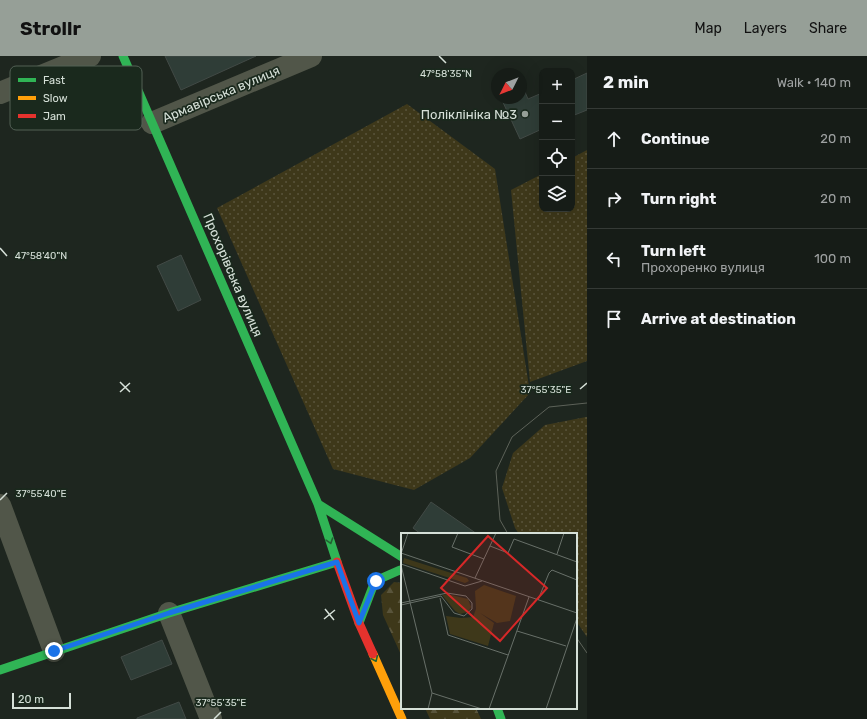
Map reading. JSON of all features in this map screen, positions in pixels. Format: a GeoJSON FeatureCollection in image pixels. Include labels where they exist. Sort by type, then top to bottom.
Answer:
{"type":"FeatureCollection","features":[{"type":"Feature","properties":{"kind":"street"},"geometry":{"type":"LineString","coordinates":[[66,66],[90,56]]}},
{"type":"Feature","properties":{"kind":"street","name":"Прохорівська вулиця"},"geometry":{"type":"LineString","coordinates":[[123,56],[127,66]]}},
{"type":"Feature","properties":{"kind":"street","name":"Армавірська вулиця"},"geometry":{"type":"LineString","coordinates":[[152,123],[311,56]]}},
{"type":"Feature","properties":{"kind":"street"},"geometry":{"type":"LineString","coordinates":[[0,93],[10,89]]}},
{"type":"Feature","properties":{"kind":"street","name":"Прохорівська вулиця"},"geometry":{"type":"LineString","coordinates":[[142,100],[318,504],[359,623],[402,719]]}},
{"type":"Feature","properties":{"kind":"street"},"geometry":{"type":"LineString","coordinates":[[318,504],[401,556]]}},
{"type":"Feature","properties":{"kind":"street"},"geometry":{"type":"LineString","coordinates":[[0,505],[54,651]]}},
{"type":"Feature","properties":{"kind":"street"},"geometry":{"type":"LineString","coordinates":[[0,670],[169,613],[337,562]]}},
{"type":"Feature","properties":{"kind":"street"},"geometry":{"type":"LineString","coordinates":[[359,623],[376,581],[401,570]]}},
{"type":"Feature","properties":{"kind":"street"},"geometry":{"type":"LineString","coordinates":[[169,613],[211,719]]}},
{"type":"Feature","properties":{"kind":"street"},"geometry":{"type":"LineString","coordinates":[[497,709],[501,719]]}},
{"type":"Feature","properties":{"kind":"green space"},"geometry":{"type":"Polygon","coordinates":[[[407,104],[495,169],[530,393],[470,458],[414,490],[333,469],[217,208],[407,104]]]}},
{"type":"Feature","properties":{"kind":"green space"},"geometry":{"type":"Polygon","coordinates":[[[587,150],[587,361],[530,382],[511,190],[539,176],[539,212],[575,212],[575,156],[587,150]]]}},
{"type":"Feature","properties":{"kind":"green space"},"geometry":{"type":"Polygon","coordinates":[[[587,417],[587,637],[577,622],[577,533],[518,533],[515,528],[502,488],[513,453],[545,425],[587,417]]]}},
{"type":"Feature","properties":{"kind":"green space"},"geometry":{"type":"Polygon","coordinates":[[[394,582],[401,583],[401,655],[383,615],[381,595],[394,582]]]}},
{"type":"Feature","properties":{"kind":"green space"},"geometry":{"type":"Polygon","coordinates":[[[425,709],[476,709],[481,719],[430,719],[425,709]]]}},
{"type":"Feature","properties":{"kind":"building"},"geometry":{"type":"Polygon","coordinates":[[[165,56],[256,56],[181,90],[165,56]]]}},
{"type":"Feature","properties":{"kind":"building"},"geometry":{"type":"Polygon","coordinates":[[[587,73],[587,110],[575,115],[575,104],[575,79],[587,73]]]}},
{"type":"Feature","properties":{"kind":"building","name":"Поліклініка №3"},"geometry":{"type":"Polygon","coordinates":[[[539,94],[539,130],[520,139],[504,104],[527,104],[527,97],[528,99],[539,94]]]}},
{"type":"Feature","properties":{"kind":"building"},"geometry":{"type":"Polygon","coordinates":[[[181,255],[201,300],[178,311],[157,266],[181,255]]]}},
{"type":"Feature","properties":{"kind":"building"},"geometry":{"type":"Polygon","coordinates":[[[431,502],[476,533],[420,533],[413,528],[431,502]]]}},
{"type":"Feature","properties":{"kind":"building"},"geometry":{"type":"Polygon","coordinates":[[[162,640],[172,664],[131,680],[121,657],[162,640]]]}},
{"type":"Feature","properties":{"kind":"building"},"geometry":{"type":"Polygon","coordinates":[[[179,702],[186,719],[137,719],[137,718],[179,702]]]}},
{"type":"Feature","properties":{"kind":"tram line"},"geometry":{"type":"LineString","coordinates":[[507,533],[500,520],[496,471],[512,437],[549,407],[587,403]]}},
{"type":"Feature","properties":{"kind":"tram line"},"geometry":{"type":"LineString","coordinates":[[577,638],[587,653]]}},
{"type":"Feature","properties":{"kind":"traffic: fast"},"geometry":{"type":"LineString","coordinates":[[123,56],[127,66]]}},
{"type":"Feature","properties":{"kind":"traffic: fast"},"geometry":{"type":"LineString","coordinates":[[142,100],[318,504],[337,562]]}},
{"type":"Feature","properties":{"kind":"traffic: fast"},"geometry":{"type":"LineString","coordinates":[[318,504],[401,556]]}},
{"type":"Feature","properties":{"kind":"traffic: fast"},"geometry":{"type":"LineString","coordinates":[[0,670],[169,613],[337,562]]}},
{"type":"Feature","properties":{"kind":"traffic: fast"},"geometry":{"type":"LineString","coordinates":[[359,623],[375,581],[401,570]]}},
{"type":"Feature","properties":{"kind":"traffic: fast"},"geometry":{"type":"LineString","coordinates":[[497,709],[501,719]]}},
{"type":"Feature","properties":{"kind":"traffic: slow"},"geometry":{"type":"LineString","coordinates":[[373,654],[402,719]]}},
{"type":"Feature","properties":{"kind":"traffic: jam"},"geometry":{"type":"LineString","coordinates":[[337,562],[359,623],[373,654]]}},
{"type":"Feature","properties":{"kind":"place","name":"Поліклініка №3"},"geometry":{"type":"Point","coordinates":[525,114]}},
{"type":"Feature","properties":{"kind":"route"},"geometry":{"type":"LineString","coordinates":[[54,651],[169,613],[337,562],[359,623],[376,581]]}}]}
